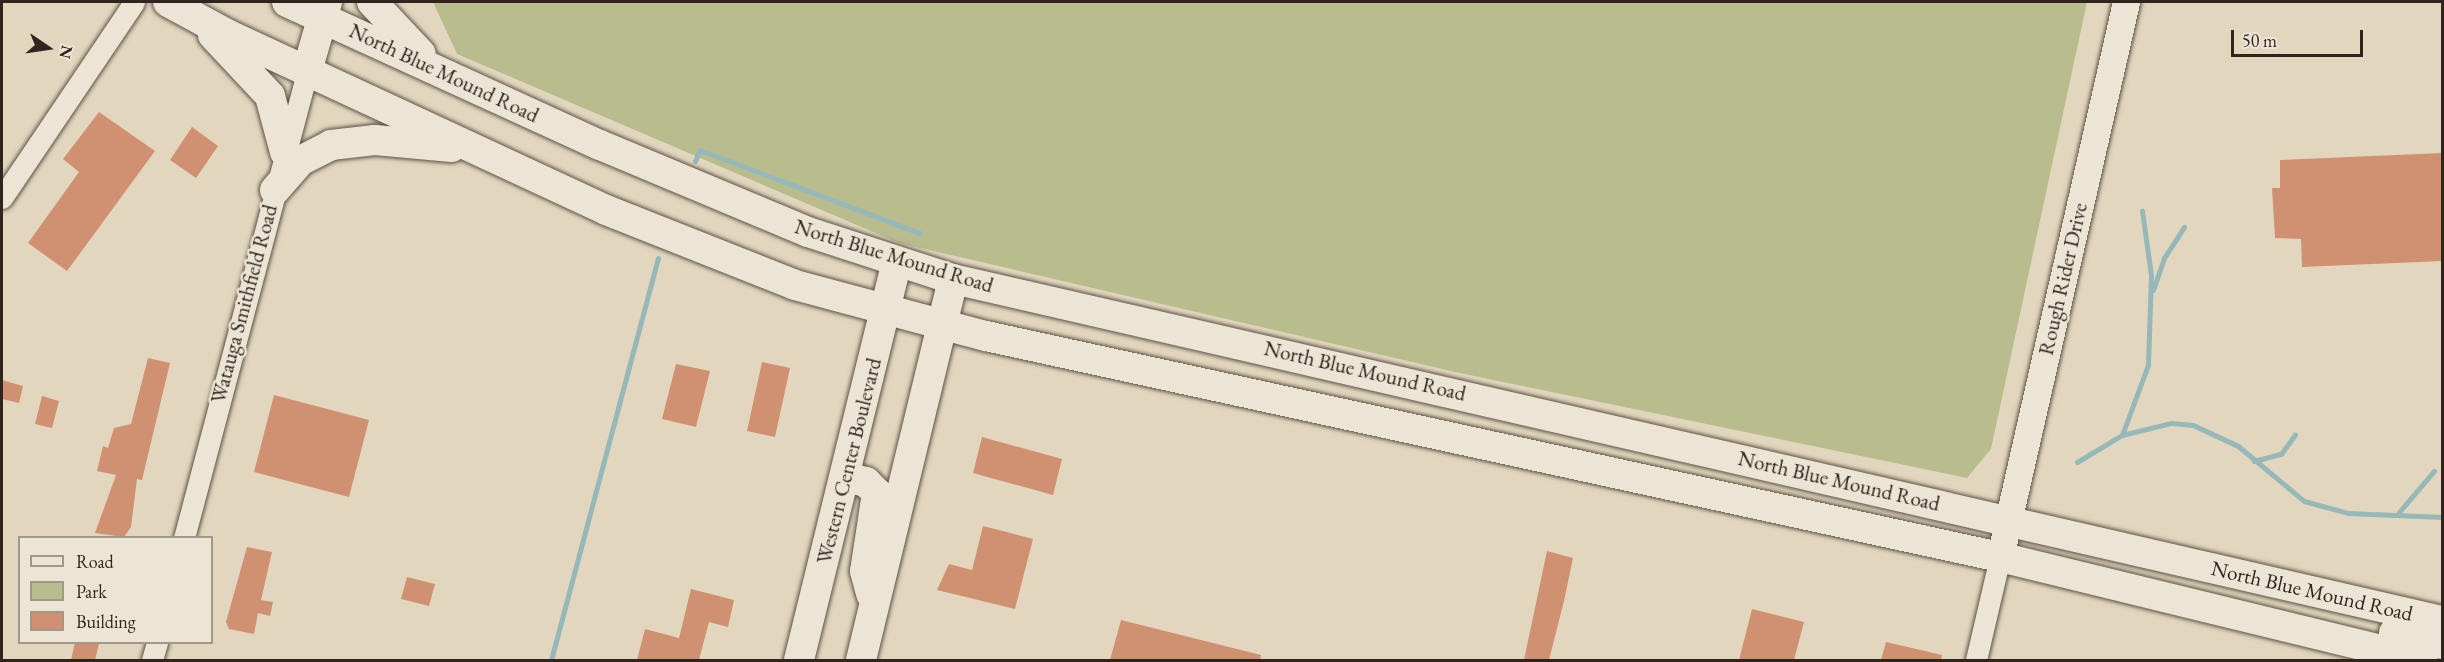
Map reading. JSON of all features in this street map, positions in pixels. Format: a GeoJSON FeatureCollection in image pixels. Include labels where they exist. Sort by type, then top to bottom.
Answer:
{"type":"FeatureCollection","features":[{"type":"Feature","properties":{"kind":"main road"},"geometry":{"type":"LineString","coordinates":[[168,2],[199,20],[270,96],[285,152]]}},
{"type":"Feature","properties":{"kind":"main road","name":"North Blue Mound Road"},"geometry":{"type":"LineString","coordinates":[[287,2],[325,9],[443,74],[786,223],[953,279],[2442,621]]}},
{"type":"Feature","properties":{"kind":"main road"},"geometry":{"type":"LineString","coordinates":[[372,2],[443,74]]}},
{"type":"Feature","properties":{"kind":"main road"},"geometry":{"type":"LineString","coordinates":[[307,71],[325,9]]}},
{"type":"Feature","properties":{"kind":"main road","name":"North Blue Mound Road"},"geometry":{"type":"LineString","coordinates":[[199,20],[492,157],[722,259],[886,311],[942,326],[2000,557],[2423,660]]}},
{"type":"Feature","properties":{"kind":"main road"},"geometry":{"type":"LineString","coordinates":[[274,190],[314,153],[353,141],[427,143],[492,157]]}},
{"type":"Feature","properties":{"kind":"main road","name":"Western Center Boulevard"},"geometry":{"type":"LineString","coordinates":[[799,660],[847,477],[897,262]]}},
{"type":"Feature","properties":{"kind":"main road"},"geometry":{"type":"LineString","coordinates":[[861,660],[953,279]]}},
{"type":"Feature","properties":{"kind":"main road"},"geometry":{"type":"LineString","coordinates":[[847,477],[866,482],[877,493],[865,571],[874,606]]}},
{"type":"Feature","properties":{"kind":"main road"},"geometry":{"type":"LineString","coordinates":[[2247,617],[2277,609],[2442,644]]}},
{"type":"Feature","properties":{"kind":"street"},"geometry":{"type":"LineString","coordinates":[[2,198],[134,2]]}},
{"type":"Feature","properties":{"kind":"street","name":"Rough Rider Drive"},"geometry":{"type":"LineString","coordinates":[[2000,557],[2126,2]]}},
{"type":"Feature","properties":{"kind":"street","name":"Watauga Smithfield Road"},"geometry":{"type":"LineString","coordinates":[[184,536],[307,71]]}},
{"type":"Feature","properties":{"kind":"street"},"geometry":{"type":"LineString","coordinates":[[1976,660],[2000,557]]}},
{"type":"Feature","properties":{"kind":"street"},"geometry":{"type":"LineString","coordinates":[[152,660],[156,644]]}},
{"type":"Feature","properties":{"kind":"green space"},"geometry":{"type":"Polygon","coordinates":[[[433,2],[2087,2],[1991,449],[1967,478],[1455,372],[899,243],[457,54],[433,2]]]}},
{"type":"Feature","properties":{"kind":"building"},"geometry":{"type":"Polygon","coordinates":[[[99,112],[155,151],[67,271],[28,243],[79,172],[63,159],[99,112]]]}},
{"type":"Feature","properties":{"kind":"building"},"geometry":{"type":"Polygon","coordinates":[[[192,127],[218,146],[196,178],[170,160],[192,127]]]}},
{"type":"Feature","properties":{"kind":"building"},"geometry":{"type":"Polygon","coordinates":[[[2442,153],[2442,261],[2302,267],[2301,239],[2275,238],[2272,188],[2280,188],[2280,160],[2442,153]]]}},
{"type":"Feature","properties":{"kind":"building"},"geometry":{"type":"Polygon","coordinates":[[[148,358],[170,363],[142,480],[137,479],[131,527],[125,536],[95,533],[116,475],[97,471],[103,446],[108,448],[114,428],[131,424],[148,358]]]}},
{"type":"Feature","properties":{"kind":"building"},"geometry":{"type":"Polygon","coordinates":[[[762,362],[790,368],[775,437],[747,431],[762,362]]]}},
{"type":"Feature","properties":{"kind":"building"},"geometry":{"type":"Polygon","coordinates":[[[676,364],[710,371],[696,427],[662,419],[676,364]]]}},
{"type":"Feature","properties":{"kind":"building"},"geometry":{"type":"Polygon","coordinates":[[[2,380],[23,386],[19,403],[2,399],[2,380]]]}},
{"type":"Feature","properties":{"kind":"building"},"geometry":{"type":"Polygon","coordinates":[[[274,395],[369,420],[349,497],[254,472],[274,395]]]}},
{"type":"Feature","properties":{"kind":"building"},"geometry":{"type":"Polygon","coordinates":[[[42,396],[59,401],[52,428],[35,424],[42,396]]]}},
{"type":"Feature","properties":{"kind":"building"},"geometry":{"type":"Polygon","coordinates":[[[982,437],[1062,459],[1053,495],[973,473],[982,437]]]}},
{"type":"Feature","properties":{"kind":"building"},"geometry":{"type":"Polygon","coordinates":[[[983,526],[1033,539],[1015,609],[937,590],[949,564],[972,570],[983,526]]]}},
{"type":"Feature","properties":{"kind":"building"},"geometry":{"type":"Polygon","coordinates":[[[247,547],[272,552],[261,600],[273,602],[270,616],[258,613],[254,634],[229,629],[226,622],[247,547]]]}},
{"type":"Feature","properties":{"kind":"building"},"geometry":{"type":"Polygon","coordinates":[[[1547,551],[1573,558],[1564,601],[1549,660],[1524,660],[1547,551]]]}},
{"type":"Feature","properties":{"kind":"building"},"geometry":{"type":"Polygon","coordinates":[[[407,577],[435,584],[429,606],[401,599],[407,577]]]}},
{"type":"Feature","properties":{"kind":"building"},"geometry":{"type":"Polygon","coordinates":[[[691,589],[734,600],[728,627],[709,622],[699,660],[637,660],[645,629],[679,638],[691,589]]]}},
{"type":"Feature","properties":{"kind":"building"},"geometry":{"type":"Polygon","coordinates":[[[1752,609],[1804,622],[1794,660],[1739,660],[1752,609]]]}},
{"type":"Feature","properties":{"kind":"building"},"geometry":{"type":"Polygon","coordinates":[[[1121,620],[1261,655],[1260,660],[1110,660],[1121,620]]]}},
{"type":"Feature","properties":{"kind":"building"},"geometry":{"type":"Polygon","coordinates":[[[1886,642],[1942,655],[1941,660],[1881,660],[1886,642]]]}},
{"type":"Feature","properties":{"kind":"building"},"geometry":{"type":"Polygon","coordinates":[[[75,644],[99,644],[95,660],[71,660],[75,644]]]}},
{"type":"Feature","properties":{"kind":"waterway"},"geometry":{"type":"LineString","coordinates":[[695,161],[700,150],[920,233]]}},
{"type":"Feature","properties":{"kind":"waterway"},"geometry":{"type":"LineString","coordinates":[[2122,435],[2148,365],[2151,275],[2142,211]]}},
{"type":"Feature","properties":{"kind":"waterway"},"geometry":{"type":"LineString","coordinates":[[2153,290],[2164,258],[2184,227]]}},
{"type":"Feature","properties":{"kind":"waterway"},"geometry":{"type":"LineString","coordinates":[[551,660],[658,258]]}},
{"type":"Feature","properties":{"kind":"waterway"},"geometry":{"type":"LineString","coordinates":[[2077,462],[2122,435],[2171,423],[2193,425],[2238,446],[2304,501],[2348,513],[2442,517]]}},
{"type":"Feature","properties":{"kind":"waterway"},"geometry":{"type":"LineString","coordinates":[[2254,461],[2281,454],[2295,435]]}},
{"type":"Feature","properties":{"kind":"waterway"},"geometry":{"type":"LineString","coordinates":[[2399,512],[2434,471]]}}]}
